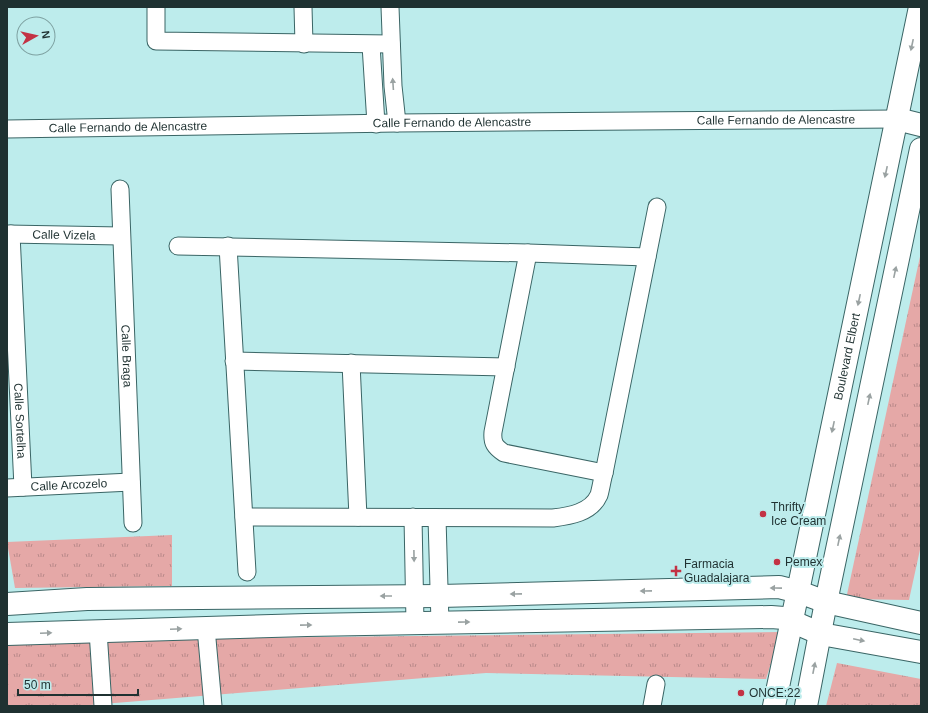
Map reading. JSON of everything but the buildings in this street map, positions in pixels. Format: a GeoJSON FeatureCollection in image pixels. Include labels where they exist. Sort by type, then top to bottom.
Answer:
{"type":"FeatureCollection","features":[{"type":"Feature","properties":{"kind":"street"},"geometry":{"type":"LineString","coordinates":[[156,7],[156,41],[371,45],[391,44]]}},
{"type":"Feature","properties":{"kind":"street"},"geometry":{"type":"LineString","coordinates":[[302,7],[304,44]]}},
{"type":"Feature","properties":{"kind":"street"},"geometry":{"type":"LineString","coordinates":[[390,7],[392,86],[397,123]]}},
{"type":"Feature","properties":{"kind":"street","name":"Boulevard Elbert"},"geometry":{"type":"LineString","coordinates":[[774,706],[920,7]]}},
{"type":"Feature","properties":{"kind":"street"},"geometry":{"type":"LineString","coordinates":[[371,45],[376,124]]}},
{"type":"Feature","properties":{"kind":"street"},"geometry":{"type":"LineString","coordinates":[[897,119],[921,125]]}},
{"type":"Feature","properties":{"kind":"street","name":"Calle Fernando de Alencastre"},"geometry":{"type":"LineString","coordinates":[[7,129],[397,123],[897,119]]}},
{"type":"Feature","properties":{"kind":"street"},"geometry":{"type":"LineString","coordinates":[[806,706],[826,602],[921,149]]}},
{"type":"Feature","properties":{"kind":"street","name":"Calle Braga"},"geometry":{"type":"LineString","coordinates":[[120,189],[133,523]]}},
{"type":"Feature","properties":{"kind":"street"},"geometry":{"type":"LineString","coordinates":[[244,517],[553,518],[571,515],[587,508],[594,502],[599,494],[604,473],[657,207]]}},
{"type":"Feature","properties":{"kind":"street","name":"Calle Vizela"},"geometry":{"type":"LineString","coordinates":[[9,234],[121,236]]}},
{"type":"Feature","properties":{"kind":"street","name":"Calle Sortelha"},"geometry":{"type":"LineString","coordinates":[[9,234],[15,487]]}},
{"type":"Feature","properties":{"kind":"street"},"geometry":{"type":"LineString","coordinates":[[178,246],[528,253],[647,257]]}},
{"type":"Feature","properties":{"kind":"street"},"geometry":{"type":"LineString","coordinates":[[228,246],[246,572]]}},
{"type":"Feature","properties":{"kind":"street"},"geometry":{"type":"LineString","coordinates":[[528,253],[492,441],[495,447],[504,453],[604,473]]}},
{"type":"Feature","properties":{"kind":"street"},"geometry":{"type":"LineString","coordinates":[[234,360],[506,367]]}},
{"type":"Feature","properties":{"kind":"street"},"geometry":{"type":"LineString","coordinates":[[351,364],[358,517]]}},
{"type":"Feature","properties":{"kind":"street","name":"Calle Arcozelo"},"geometry":{"type":"LineString","coordinates":[[15,487],[131,482]]}},
{"type":"Feature","properties":{"kind":"street"},"geometry":{"type":"LineString","coordinates":[[413,517],[414,596],[416,623]]}},
{"type":"Feature","properties":{"kind":"street"},"geometry":{"type":"LineString","coordinates":[[437,518],[440,623]]}},
{"type":"Feature","properties":{"kind":"street"},"geometry":{"type":"LineString","coordinates":[[7,604],[87,599],[440,596],[779,587],[799,592],[826,602],[921,623]]}},
{"type":"Feature","properties":{"kind":"street"},"geometry":{"type":"LineString","coordinates":[[7,634],[416,623],[771,617],[784,618],[821,634],[921,652]]}},
{"type":"Feature","properties":{"kind":"street"},"geometry":{"type":"LineString","coordinates":[[206,628],[213,706]]}},
{"type":"Feature","properties":{"kind":"street"},"geometry":{"type":"LineString","coordinates":[[98,631],[103,706]]}},
{"type":"Feature","properties":{"kind":"street"},"geometry":{"type":"LineString","coordinates":[[652,706],[656,684]]}},
{"type":"Feature","properties":{"kind":"green space"},"geometry":{"type":"Polygon","coordinates":[[[921,252],[921,545],[909,600],[846,599],[921,252]]]}},
{"type":"Feature","properties":{"kind":"green space"},"geometry":{"type":"Polygon","coordinates":[[[172,535],[172,586],[15,588],[7,542],[172,535]]]}},
{"type":"Feature","properties":{"kind":"green space"},"geometry":{"type":"Polygon","coordinates":[[[781,632],[766,679],[486,673],[78,706],[7,706],[7,645],[236,638],[781,632]]]}},
{"type":"Feature","properties":{"kind":"green space"},"geometry":{"type":"Polygon","coordinates":[[[837,663],[921,679],[921,706],[826,706],[837,663]]]}},
{"type":"Feature","properties":{"kind":"place","name":"Thrifty Ice Cream"},"geometry":{"type":"Point","coordinates":[763,514]}},
{"type":"Feature","properties":{"kind":"place","name":"Pemex"},"geometry":{"type":"Point","coordinates":[777,562]}},
{"type":"Feature","properties":{"kind":"place","name":"Farmacia Guadalajara"},"geometry":{"type":"Point","coordinates":[676,571]}},
{"type":"Feature","properties":{"kind":"place","name":"ONCE:22"},"geometry":{"type":"Point","coordinates":[741,693]}}]}
